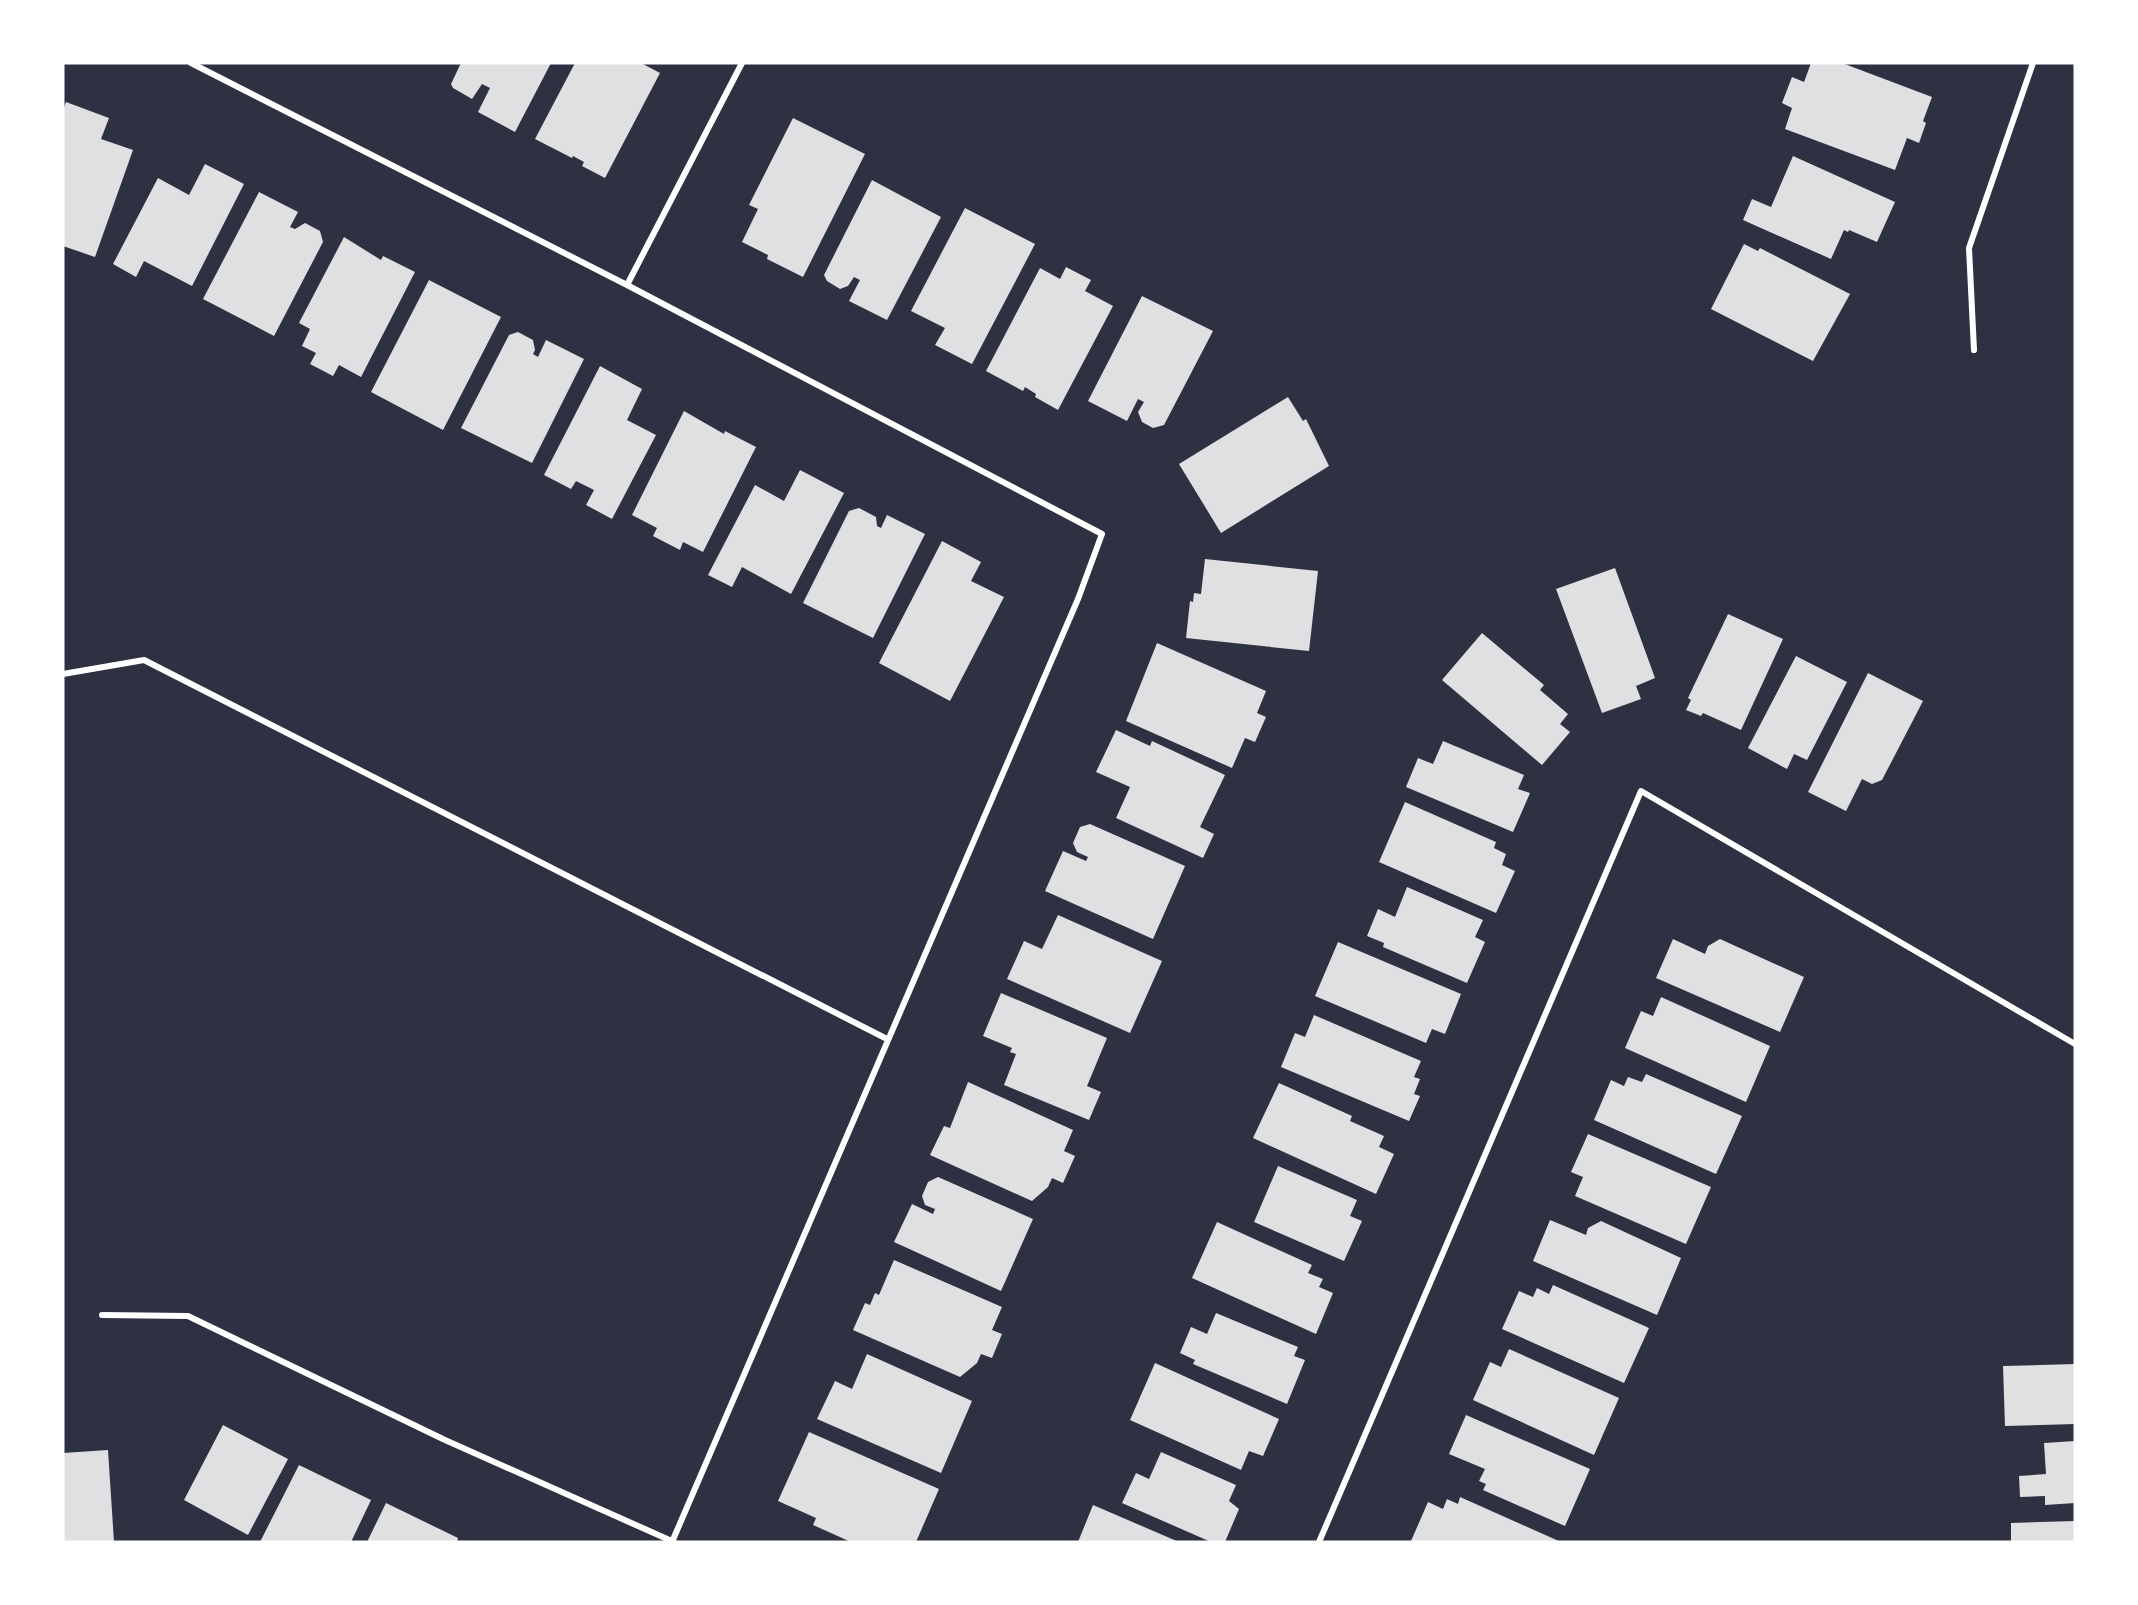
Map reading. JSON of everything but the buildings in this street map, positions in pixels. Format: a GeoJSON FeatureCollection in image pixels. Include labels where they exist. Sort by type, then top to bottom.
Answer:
{"type":"FeatureCollection","features":[{"type":"Feature","properties":{"kind":"street"},"geometry":{"type":"LineString","coordinates":[[102,1315],[188,1316],[445,1440],[673,1542],[887,1039],[1078,599],[1102,534],[627,285],[191,63]]}},
{"type":"Feature","properties":{"kind":"street"},"geometry":{"type":"LineString","coordinates":[[627,285],[742,63]]}},
{"type":"Feature","properties":{"kind":"street"},"geometry":{"type":"LineString","coordinates":[[1974,350],[1969,249],[2033,63]]}},
{"type":"Feature","properties":{"kind":"street"},"geometry":{"type":"LineString","coordinates":[[63,674],[144,660],[887,1039]]}},
{"type":"Feature","properties":{"kind":"street"},"geometry":{"type":"LineString","coordinates":[[1319,1542],[1641,791],[2075,1044]]}}]}
